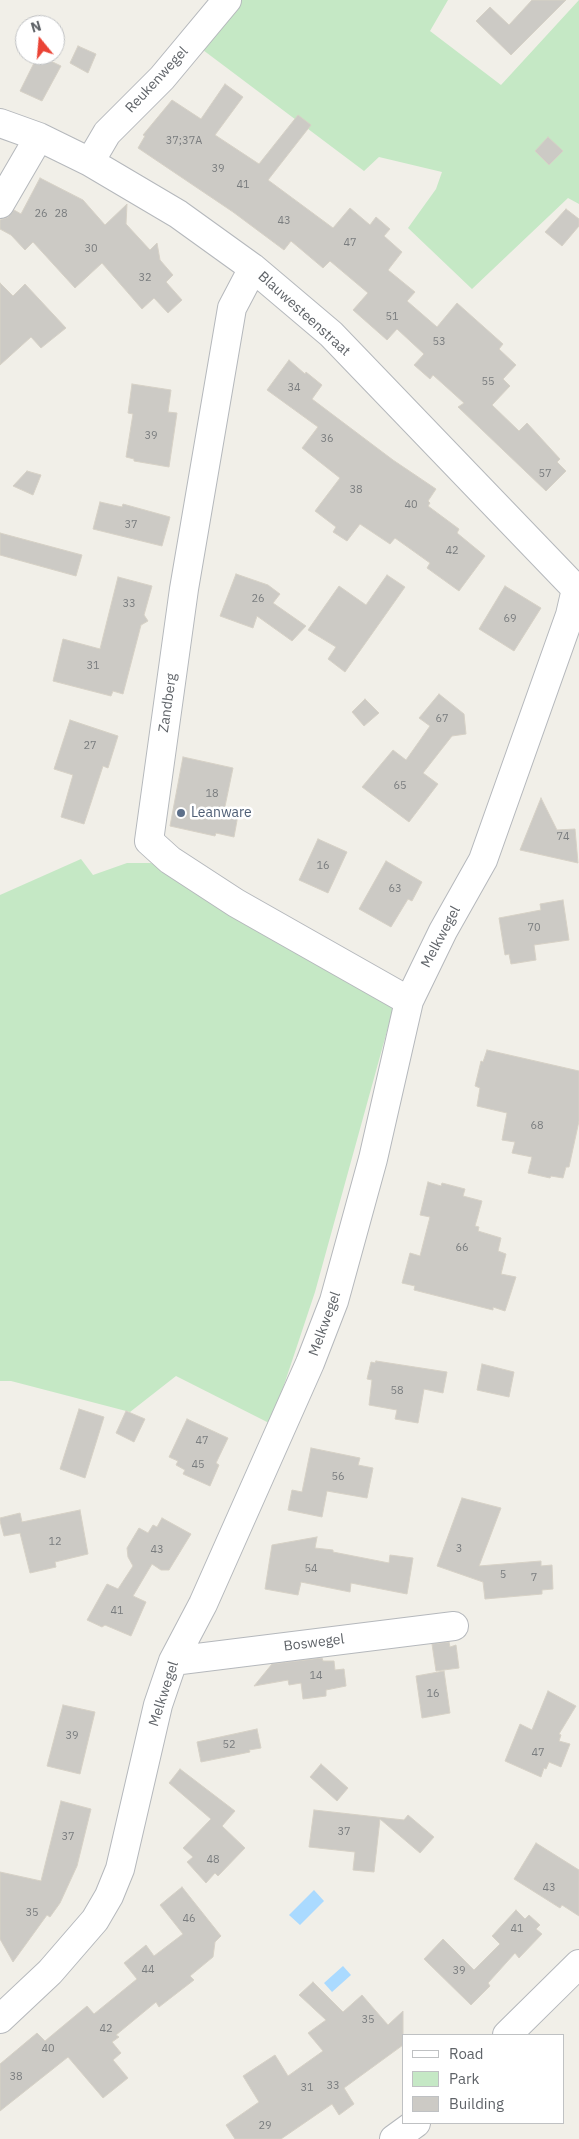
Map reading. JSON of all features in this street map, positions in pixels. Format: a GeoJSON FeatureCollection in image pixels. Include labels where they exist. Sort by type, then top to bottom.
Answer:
{"type":"FeatureCollection","features":[{"type":"Feature","properties":{"kind":"street","name":"Reukenwegel"},"geometry":{"type":"LineString","coordinates":[[90,162],[107,133],[162,78],[227,0]]}},
{"type":"Feature","properties":{"kind":"street","name":"Blauwesteenstraat"},"geometry":{"type":"LineString","coordinates":[[0,123],[39,137],[90,162],[178,214],[253,268],[331,334],[577,591]]}},
{"type":"Feature","properties":{"kind":"street"},"geometry":{"type":"LineString","coordinates":[[0,204],[39,137]]}},
{"type":"Feature","properties":{"kind":"street","name":"Zandberg"},"geometry":{"type":"LineString","coordinates":[[253,268],[232,308],[183,596],[149,841],[170,860],[236,903],[409,1001]]}},
{"type":"Feature","properties":{"kind":"street","name":"Melkwegel"},"geometry":{"type":"LineString","coordinates":[[0,2019],[50,1972],[95,1920],[110,1896],[120,1868],[158,1705],[173,1661],[207,1595],[306,1372],[334,1301],[375,1152],[409,1001],[482,860],[577,591]]}},
{"type":"Feature","properties":{"kind":"street","name":"Boswegel"},"geometry":{"type":"LineString","coordinates":[[173,1661],[454,1626]]}},
{"type":"Feature","properties":{"kind":"street"},"geometry":{"type":"LineString","coordinates":[[508,2034],[579,1964]]}},
{"type":"Feature","properties":{"kind":"street"},"geometry":{"type":"LineString","coordinates":[[394,2139],[415,2124]]}},
{"type":"Feature","properties":{"kind":"green space"},"geometry":{"type":"Polygon","coordinates":[[[238,0],[448,0],[430,31],[501,85],[579,0],[579,204],[568,198],[472,289],[408,228],[436,189],[442,172],[379,157],[364,171],[199,47],[238,0]]]}},
{"type":"Feature","properties":{"kind":"green space"},"geometry":{"type":"Polygon","coordinates":[[[81,859],[93,875],[127,863],[151,863],[395,1002],[315,1292],[271,1424],[176,1376],[130,1412],[11,1381],[0,1381],[0,895],[81,859]]]}},
{"type":"Feature","properties":{"kind":"water"},"geometry":{"type":"Polygon","coordinates":[[[314,1890],[324,1901],[300,1925],[289,1915],[314,1890]]]}},
{"type":"Feature","properties":{"kind":"water"},"geometry":{"type":"Polygon","coordinates":[[[343,1966],[351,1975],[332,1992],[324,1983],[343,1966]]]}},
{"type":"Feature","properties":{"kind":"building"},"geometry":{"type":"Polygon","coordinates":[[[532,0],[566,0],[511,55],[476,21],[490,7],[509,25],[532,0]]]}},
{"type":"Feature","properties":{"kind":"building"},"geometry":{"type":"Polygon","coordinates":[[[78,46],[96,54],[88,73],[70,63],[78,46]]]}},
{"type":"Feature","properties":{"kind":"building"},"geometry":{"type":"Polygon","coordinates":[[[33,65],[61,66],[42,101],[20,91],[33,65]]]}},
{"type":"Feature","properties":{"kind":"building"},"geometry":{"type":"Polygon","coordinates":[[[225,84],[243,97],[215,135],[259,164],[298,115],[311,125],[268,180],[333,228],[350,208],[370,225],[376,217],[390,229],[384,236],[402,252],[388,270],[415,292],[407,301],[437,327],[457,303],[503,344],[499,349],[516,365],[503,379],[510,386],[492,405],[519,431],[527,423],[560,459],[557,462],[566,471],[546,491],[458,407],[464,403],[433,375],[430,379],[414,365],[424,354],[397,329],[387,340],[353,310],[368,293],[330,261],[323,268],[291,241],[284,250],[233,212],[138,148],[145,136],[143,135],[172,100],[201,119],[225,84]]]}},
{"type":"Feature","properties":{"kind":"building"},"geometry":{"type":"Polygon","coordinates":[[[548,137],[563,151],[549,165],[535,151],[548,137]]]}},
{"type":"Feature","properties":{"kind":"building"},"geometry":{"type":"Polygon","coordinates":[[[40,178],[83,200],[105,225],[127,204],[126,224],[150,250],[157,243],[160,260],[173,275],[166,282],[182,300],[168,313],[154,298],[142,309],[102,263],[75,288],[33,242],[25,250],[11,235],[0,229],[0,220],[8,217],[14,210],[21,214],[40,178]]]}},
{"type":"Feature","properties":{"kind":"building"},"geometry":{"type":"Polygon","coordinates":[[[566,209],[579,219],[579,226],[562,246],[545,232],[566,209]]]}},
{"type":"Feature","properties":{"kind":"building"},"geometry":{"type":"Polygon","coordinates":[[[0,283],[13,296],[25,284],[66,328],[41,348],[31,337],[0,365],[0,283]]]}},
{"type":"Feature","properties":{"kind":"building"},"geometry":{"type":"Polygon","coordinates":[[[289,360],[322,385],[312,399],[393,460],[436,489],[428,501],[430,503],[428,506],[459,529],[457,533],[485,556],[459,591],[427,568],[430,563],[395,538],[390,544],[360,524],[347,541],[333,532],[336,527],[315,511],[340,478],[302,448],[318,427],[267,390],[289,360]]]}},
{"type":"Feature","properties":{"kind":"building"},"geometry":{"type":"Polygon","coordinates":[[[132,384],[171,390],[168,412],[177,413],[169,467],[134,461],[134,459],[126,457],[133,414],[128,413],[132,384]]]}},
{"type":"Feature","properties":{"kind":"building"},"geometry":{"type":"Polygon","coordinates":[[[27,471],[41,475],[33,495],[13,486],[27,471]]]}},
{"type":"Feature","properties":{"kind":"building"},"geometry":{"type":"Polygon","coordinates":[[[100,502],[122,507],[123,504],[170,517],[162,546],[93,529],[100,502]]]}},
{"type":"Feature","properties":{"kind":"building"},"geometry":{"type":"Polygon","coordinates":[[[0,533],[82,555],[76,576],[0,555],[0,533]]]}},
{"type":"Feature","properties":{"kind":"building"},"geometry":{"type":"Polygon","coordinates":[[[236,574],[268,585],[280,594],[273,603],[306,626],[292,641],[257,616],[253,628],[220,616],[236,574]]]}},
{"type":"Feature","properties":{"kind":"building"},"geometry":{"type":"Polygon","coordinates":[[[387,575],[405,587],[345,672],[328,659],[336,647],[308,630],[339,586],[366,605],[387,575]]]}},
{"type":"Feature","properties":{"kind":"building"},"geometry":{"type":"Polygon","coordinates":[[[118,577],[152,586],[144,615],[148,621],[141,625],[123,694],[113,691],[111,696],[53,681],[63,639],[100,649],[118,577]]]}},
{"type":"Feature","properties":{"kind":"building"},"geometry":{"type":"Polygon","coordinates":[[[505,586],[541,608],[514,651],[479,629],[505,586]]]}},
{"type":"Feature","properties":{"kind":"building"},"geometry":{"type":"Polygon","coordinates":[[[439,694],[464,714],[466,734],[452,736],[423,773],[438,784],[409,822],[362,787],[393,750],[406,760],[430,726],[419,718],[439,694]]]}},
{"type":"Feature","properties":{"kind":"building"},"geometry":{"type":"Polygon","coordinates":[[[365,699],[379,713],[364,726],[352,712],[365,699]]]}},
{"type":"Feature","properties":{"kind":"building"},"geometry":{"type":"Polygon","coordinates":[[[70,720],[118,736],[108,768],[103,766],[84,824],[61,817],[73,775],[54,769],[70,720]]]}},
{"type":"Feature","properties":{"kind":"building"},"geometry":{"type":"Polygon","coordinates":[[[183,757],[233,768],[224,811],[238,815],[234,837],[216,833],[215,836],[170,826],[183,757]]]}},
{"type":"Feature","properties":{"kind":"building"},"geometry":{"type":"Polygon","coordinates":[[[541,798],[557,830],[575,829],[578,863],[520,850],[541,798]]]}},
{"type":"Feature","properties":{"kind":"building"},"geometry":{"type":"Polygon","coordinates":[[[318,839],[347,852],[328,893],[299,880],[318,839]]]}},
{"type":"Feature","properties":{"kind":"building"},"geometry":{"type":"Polygon","coordinates":[[[386,861],[422,882],[412,901],[408,899],[391,927],[359,909],[386,861]]]}},
{"type":"Feature","properties":{"kind":"building"},"geometry":{"type":"Polygon","coordinates":[[[563,900],[569,940],[534,945],[536,960],[511,964],[509,954],[505,955],[499,918],[541,910],[540,904],[563,900]]]}},
{"type":"Feature","properties":{"kind":"building"},"geometry":{"type":"Polygon","coordinates":[[[487,1050],[579,1071],[579,1121],[569,1167],[566,1167],[563,1178],[551,1176],[550,1178],[528,1173],[532,1157],[512,1153],[515,1142],[502,1140],[507,1113],[477,1106],[480,1088],[475,1086],[481,1061],[483,1062],[487,1050]]]}},
{"type":"Feature","properties":{"kind":"building"},"geometry":{"type":"Polygon","coordinates":[[[428,1182],[441,1186],[442,1183],[465,1189],[463,1196],[482,1201],[475,1226],[479,1227],[478,1231],[501,1238],[498,1251],[506,1254],[501,1274],[516,1277],[505,1311],[493,1307],[493,1310],[414,1290],[415,1286],[402,1283],[410,1253],[420,1256],[430,1217],[420,1215],[428,1182]]]}},
{"type":"Feature","properties":{"kind":"building"},"geometry":{"type":"Polygon","coordinates":[[[376,1361],[447,1372],[443,1393],[424,1389],[418,1423],[395,1419],[397,1410],[369,1405],[372,1380],[367,1379],[371,1362],[375,1363],[376,1361]]]}},
{"type":"Feature","properties":{"kind":"building"},"geometry":{"type":"Polygon","coordinates":[[[482,1364],[514,1372],[509,1397],[477,1390],[482,1364]]]}},
{"type":"Feature","properties":{"kind":"building"},"geometry":{"type":"Polygon","coordinates":[[[79,1409],[104,1417],[85,1478],[60,1469],[79,1409]]]}},
{"type":"Feature","properties":{"kind":"building"},"geometry":{"type":"Polygon","coordinates":[[[126,1411],[145,1419],[134,1442],[116,1433],[126,1411]]]}},
{"type":"Feature","properties":{"kind":"building"},"geometry":{"type":"Polygon","coordinates":[[[187,1419],[228,1438],[216,1463],[219,1465],[210,1486],[183,1474],[185,1470],[176,1465],[178,1461],[169,1457],[187,1419]]]}},
{"type":"Feature","properties":{"kind":"building"},"geometry":{"type":"Polygon","coordinates":[[[311,1448],[360,1458],[358,1465],[373,1468],[367,1498],[327,1491],[322,1517],[288,1510],[292,1490],[302,1492],[311,1448]]]}},
{"type":"Feature","properties":{"kind":"building"},"geometry":{"type":"Polygon","coordinates":[[[462,1498],[501,1508],[479,1566],[541,1561],[541,1566],[552,1565],[553,1589],[542,1590],[542,1594],[485,1599],[483,1582],[437,1566],[462,1498]]]}},
{"type":"Feature","properties":{"kind":"building"},"geometry":{"type":"Polygon","coordinates":[[[80,1510],[88,1554],[55,1562],[56,1567],[30,1573],[20,1533],[4,1536],[0,1521],[0,1518],[20,1513],[22,1522],[80,1510]]]}},
{"type":"Feature","properties":{"kind":"building"},"geometry":{"type":"Polygon","coordinates":[[[162,1518],[191,1534],[169,1570],[161,1570],[152,1564],[133,1596],[146,1602],[131,1636],[87,1620],[107,1584],[118,1589],[133,1566],[128,1557],[127,1548],[139,1528],[148,1533],[153,1525],[157,1527],[162,1518]]]}},
{"type":"Feature","properties":{"kind":"building"},"geometry":{"type":"Polygon","coordinates":[[[317,1537],[315,1548],[333,1550],[333,1552],[389,1563],[390,1555],[413,1558],[407,1594],[351,1583],[350,1592],[301,1582],[298,1595],[265,1589],[272,1545],[317,1537]]]}},
{"type":"Feature","properties":{"kind":"building"},"geometry":{"type":"Polygon","coordinates":[[[449,1642],[450,1647],[456,1645],[459,1668],[436,1671],[432,1644],[449,1642]]]}},
{"type":"Feature","properties":{"kind":"building"},"geometry":{"type":"Polygon","coordinates":[[[322,1658],[323,1661],[334,1661],[335,1670],[344,1669],[346,1686],[326,1690],[326,1696],[303,1699],[301,1683],[289,1685],[288,1680],[254,1686],[272,1664],[322,1658]]]}},
{"type":"Feature","properties":{"kind":"building"},"geometry":{"type":"Polygon","coordinates":[[[444,1671],[450,1713],[422,1718],[416,1676],[444,1671]]]}},
{"type":"Feature","properties":{"kind":"building"},"geometry":{"type":"Polygon","coordinates":[[[548,1691],[576,1706],[559,1734],[561,1735],[559,1741],[570,1744],[561,1767],[549,1762],[546,1769],[544,1768],[541,1777],[505,1761],[520,1724],[532,1730],[548,1691]]]}},
{"type":"Feature","properties":{"kind":"building"},"geometry":{"type":"Polygon","coordinates":[[[63,1705],[95,1712],[80,1774],[47,1766],[63,1705]]]}},
{"type":"Feature","properties":{"kind":"building"},"geometry":{"type":"Polygon","coordinates":[[[257,1729],[261,1748],[201,1762],[197,1742],[257,1729]]]}},
{"type":"Feature","properties":{"kind":"building"},"geometry":{"type":"Polygon","coordinates":[[[321,1764],[348,1788],[337,1801],[310,1777],[321,1764]]]}},
{"type":"Feature","properties":{"kind":"building"},"geometry":{"type":"Polygon","coordinates":[[[180,1769],[235,1811],[222,1826],[245,1848],[218,1876],[215,1873],[206,1883],[187,1862],[193,1857],[183,1848],[211,1819],[169,1783],[180,1769]]]}},
{"type":"Feature","properties":{"kind":"building"},"geometry":{"type":"Polygon","coordinates":[[[61,1801],[91,1809],[77,1866],[60,1903],[50,1917],[47,1915],[13,1962],[0,1939],[0,1872],[41,1881],[61,1801]]]}},
{"type":"Feature","properties":{"kind":"building"},"geometry":{"type":"Polygon","coordinates":[[[314,1810],[404,1820],[408,1815],[434,1837],[420,1853],[380,1819],[374,1872],[353,1870],[355,1852],[309,1847],[314,1810]]]}},
{"type":"Feature","properties":{"kind":"building"},"geometry":{"type":"Polygon","coordinates":[[[536,1843],[579,1870],[579,1916],[562,1905],[560,1908],[514,1879],[536,1843]]]}},
{"type":"Feature","properties":{"kind":"building"},"geometry":{"type":"Polygon","coordinates":[[[182,1887],[221,1936],[215,1942],[213,1957],[190,1976],[194,1980],[159,2007],[156,2002],[116,2035],[119,2037],[112,2042],[121,2053],[113,2060],[128,2078],[103,2098],[68,2057],[0,2111],[0,2064],[37,2033],[45,2041],[87,2006],[94,2014],[137,1979],[124,1963],[146,1945],[154,1956],[183,1934],[160,1905],[182,1887]]]}},
{"type":"Feature","properties":{"kind":"building"},"geometry":{"type":"Polygon","coordinates":[[[516,1910],[525,1919],[529,1915],[540,1925],[536,1929],[542,1934],[519,1958],[515,1953],[488,1983],[490,1986],[471,2005],[424,1959],[443,1939],[474,1970],[500,1944],[492,1936],[516,1910]]]}},
{"type":"Feature","properties":{"kind":"building"},"geometry":{"type":"Polygon","coordinates":[[[313,1982],[343,2012],[362,1995],[388,2025],[403,2011],[402,2046],[344,2088],[354,2104],[339,2115],[332,2104],[281,2139],[235,2139],[226,2125],[259,2102],[243,2076],[275,2055],[288,2076],[323,2051],[308,2033],[326,2020],[299,1995],[313,1982]]]}},
{"type":"Feature","properties":{"kind":"place","name":"Leanware"},"geometry":{"type":"Point","coordinates":[181,813]}}]}
